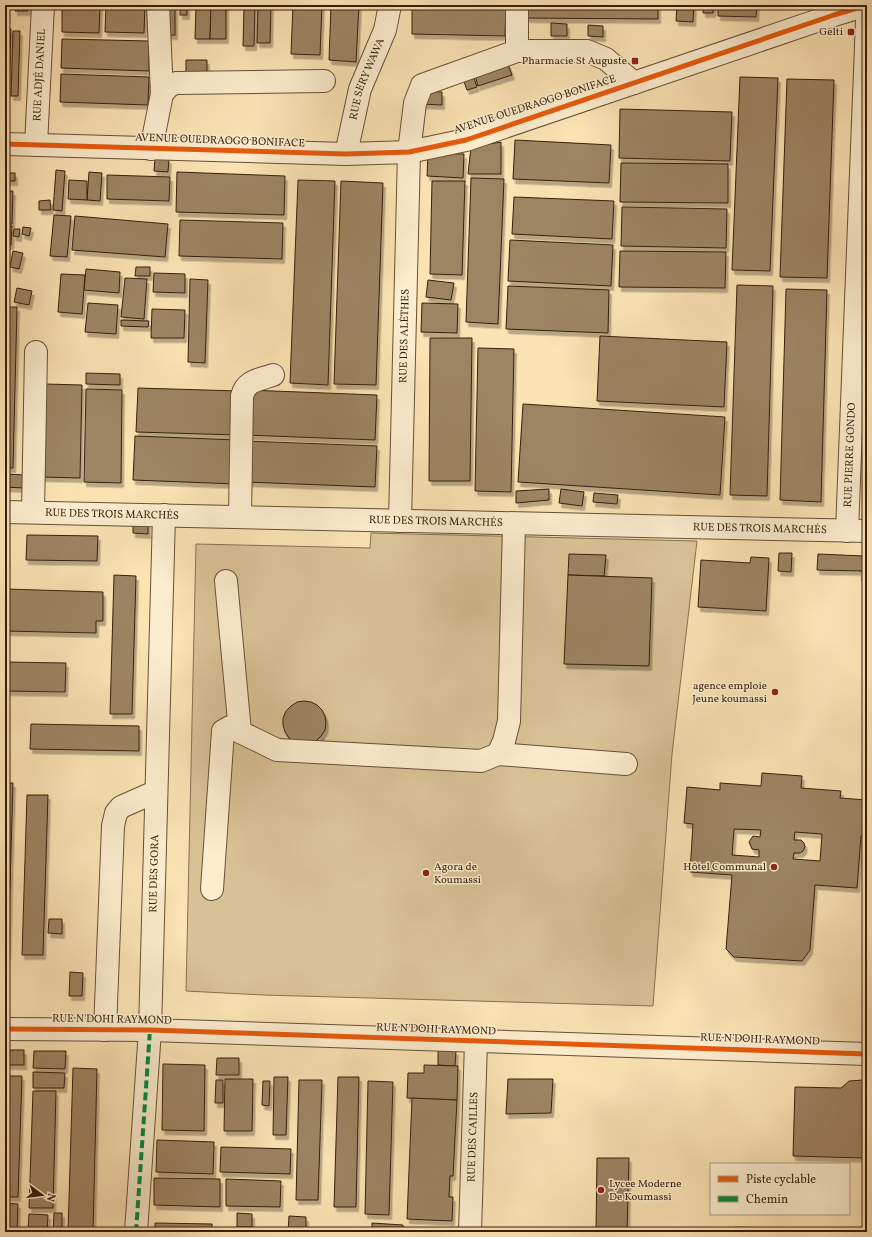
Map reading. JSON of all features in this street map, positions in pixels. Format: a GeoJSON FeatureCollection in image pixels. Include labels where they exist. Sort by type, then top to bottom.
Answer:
{"type":"FeatureCollection","features":[{"type":"Feature","properties":{"kind":"street","name":"RUE ADJÉ DANIEL"},"geometry":{"type":"LineString","coordinates":[[36,145],[43,5]]}},
{"type":"Feature","properties":{"kind":"street"},"geometry":{"type":"LineString","coordinates":[[151,149],[162,94],[158,5]]}},
{"type":"Feature","properties":{"kind":"street","name":"RUE SERY WAWA"},"geometry":{"type":"LineString","coordinates":[[346,154],[360,89],[385,30],[390,5]]}},
{"type":"Feature","properties":{"kind":"street"},"geometry":{"type":"LineString","coordinates":[[517,5],[517,51]]}},
{"type":"Feature","properties":{"kind":"street","name":"AVENUE OUEDRAOGO BONIFACE"},"geometry":{"type":"LineString","coordinates":[[5,144],[346,154],[409,152],[466,140],[867,5]]}},
{"type":"Feature","properties":{"kind":"street","name":"RUE PIERRE GONDO"},"geometry":{"type":"LineString","coordinates":[[857,531],[867,20]]}},
{"type":"Feature","properties":{"kind":"street","name":"RUE DES ALÈTHES"},"geometry":{"type":"LineString","coordinates":[[400,521],[409,152],[415,102],[422,85],[517,51],[587,51],[606,59],[634,83]]}},
{"type":"Feature","properties":{"kind":"street"},"geometry":{"type":"LineString","coordinates":[[162,94],[169,86],[176,83],[324,81]]}},
{"type":"Feature","properties":{"kind":"street"},"geometry":{"type":"LineString","coordinates":[[33,512],[36,352]]}},
{"type":"Feature","properties":{"kind":"street"},"geometry":{"type":"LineString","coordinates":[[240,517],[242,396],[244,388],[248,384],[274,375]]}},
{"type":"Feature","properties":{"kind":"street","name":"RUE DES TROIS MARCHÉS"},"geometry":{"type":"LineString","coordinates":[[5,512],[857,531]]}},
{"type":"Feature","properties":{"kind":"street","name":"RUE DES GORA"},"geometry":{"type":"LineString","coordinates":[[136,1232],[150,1030],[155,792],[164,515]]}},
{"type":"Feature","properties":{"kind":"street"},"geometry":{"type":"LineString","coordinates":[[498,754],[504,741],[509,721],[514,524]]}},
{"type":"Feature","properties":{"kind":"street"},"geometry":{"type":"LineString","coordinates":[[226,581],[240,732]]}},
{"type":"Feature","properties":{"kind":"street"},"geometry":{"type":"LineString","coordinates":[[212,890],[223,731],[230,727],[277,750],[481,761],[498,754],[626,764]]}},
{"type":"Feature","properties":{"kind":"street"},"geometry":{"type":"LineString","coordinates":[[105,1030],[112,834],[114,820],[116,813],[122,807],[155,792]]}},
{"type":"Feature","properties":{"kind":"street","name":"RUE N'DOHI RAYMOND"},"geometry":{"type":"LineString","coordinates":[[5,1029],[150,1030],[867,1054]]}},
{"type":"Feature","properties":{"kind":"street","name":"RUE DES CAILLES"},"geometry":{"type":"LineString","coordinates":[[470,1232],[476,1042]]}},
{"type":"Feature","properties":{"kind":"shaded area","name":"Agora de Koumassi"},"geometry":{"type":"Polygon","coordinates":[[[371,533],[697,541],[672,754],[653,1006],[263,995],[186,991],[196,544],[370,548],[371,533]]]}},
{"type":"Feature","properties":{"kind":"shaded area"},"geometry":{"type":"Polygon","coordinates":[[[735,1227],[867,1230],[867,1232],[735,1232],[735,1227]]]}},
{"type":"Feature","properties":{"kind":"building"},"geometry":{"type":"Polygon","coordinates":[[[15,5],[29,5],[28,11],[15,11],[15,5]]]}},
{"type":"Feature","properties":{"kind":"building"},"geometry":{"type":"Polygon","coordinates":[[[62,5],[100,5],[99,33],[62,32],[62,5]]]}},
{"type":"Feature","properties":{"kind":"building"},"geometry":{"type":"Polygon","coordinates":[[[106,5],[145,5],[144,33],[105,32],[106,5]]]}},
{"type":"Feature","properties":{"kind":"building"},"geometry":{"type":"Polygon","coordinates":[[[161,5],[175,5],[175,35],[161,35],[161,5]]]}},
{"type":"Feature","properties":{"kind":"building"},"geometry":{"type":"Polygon","coordinates":[[[180,5],[187,5],[187,15],[180,15],[180,5]]]}},
{"type":"Feature","properties":{"kind":"building"},"geometry":{"type":"Polygon","coordinates":[[[196,5],[211,5],[210,39],[195,39],[196,5]]]}},
{"type":"Feature","properties":{"kind":"building"},"geometry":{"type":"Polygon","coordinates":[[[211,5],[226,5],[226,39],[210,39],[211,5]]]}},
{"type":"Feature","properties":{"kind":"building"},"geometry":{"type":"Polygon","coordinates":[[[244,5],[255,5],[254,46],[243,46],[244,5]]]}},
{"type":"Feature","properties":{"kind":"building"},"geometry":{"type":"Polygon","coordinates":[[[258,5],[271,5],[270,43],[257,43],[258,5]]]}},
{"type":"Feature","properties":{"kind":"building"},"geometry":{"type":"Polygon","coordinates":[[[293,5],[322,5],[320,55],[291,54],[293,5]]]}},
{"type":"Feature","properties":{"kind":"building"},"geometry":{"type":"Polygon","coordinates":[[[331,5],[359,5],[356,62],[329,60],[331,5]]]}},
{"type":"Feature","properties":{"kind":"building"},"geometry":{"type":"Polygon","coordinates":[[[412,5],[506,5],[505,36],[412,34],[412,5]]]}},
{"type":"Feature","properties":{"kind":"building"},"geometry":{"type":"Polygon","coordinates":[[[521,5],[658,5],[658,19],[521,18],[521,5]]]}},
{"type":"Feature","properties":{"kind":"building"},"geometry":{"type":"Polygon","coordinates":[[[677,5],[694,5],[693,22],[676,21],[677,5]]]}},
{"type":"Feature","properties":{"kind":"building"},"geometry":{"type":"Polygon","coordinates":[[[703,5],[714,5],[713,13],[703,13],[703,5]]]}},
{"type":"Feature","properties":{"kind":"building"},"geometry":{"type":"Polygon","coordinates":[[[718,5],[757,5],[756,17],[718,16],[718,5]]]}},
{"type":"Feature","properties":{"kind":"building"},"geometry":{"type":"Polygon","coordinates":[[[551,23],[567,24],[567,36],[551,36],[551,23]]]}},
{"type":"Feature","properties":{"kind":"building"},"geometry":{"type":"Polygon","coordinates":[[[588,25],[603,26],[603,37],[588,36],[588,25]]]}},
{"type":"Feature","properties":{"kind":"building"},"geometry":{"type":"Polygon","coordinates":[[[5,29],[11,29],[9,92],[5,92],[5,29]]]}},
{"type":"Feature","properties":{"kind":"building"},"geometry":{"type":"Polygon","coordinates":[[[13,31],[20,31],[18,96],[11,96],[13,31]]]}},
{"type":"Feature","properties":{"kind":"building"},"geometry":{"type":"Polygon","coordinates":[[[62,39],[149,41],[149,71],[61,68],[62,39]]]}},
{"type":"Feature","properties":{"kind":"building"},"geometry":{"type":"Polygon","coordinates":[[[186,60],[207,60],[207,74],[186,73],[186,60]]]}},
{"type":"Feature","properties":{"kind":"building"},"geometry":{"type":"Polygon","coordinates":[[[508,64],[512,75],[478,86],[475,75],[508,64]]]}},
{"type":"Feature","properties":{"kind":"building"},"geometry":{"type":"Polygon","coordinates":[[[61,74],[149,77],[148,105],[60,102],[61,74]]]}},
{"type":"Feature","properties":{"kind":"building"},"geometry":{"type":"Polygon","coordinates":[[[473,75],[477,87],[467,90],[463,79],[473,75]]]}},
{"type":"Feature","properties":{"kind":"building"},"geometry":{"type":"Polygon","coordinates":[[[740,77],[778,78],[770,271],[732,270],[740,77]]]}},
{"type":"Feature","properties":{"kind":"building"},"geometry":{"type":"Polygon","coordinates":[[[787,79],[834,80],[827,278],[780,277],[787,79]]]}},
{"type":"Feature","properties":{"kind":"building"},"geometry":{"type":"Polygon","coordinates":[[[421,91],[442,92],[442,105],[420,104],[421,91]]]}},
{"type":"Feature","properties":{"kind":"building"},"geometry":{"type":"Polygon","coordinates":[[[620,109],[732,112],[730,161],[619,158],[620,109]]]}},
{"type":"Feature","properties":{"kind":"building"},"geometry":{"type":"Polygon","coordinates":[[[515,140],[611,145],[609,183],[513,179],[515,140]]]}},
{"type":"Feature","properties":{"kind":"building"},"geometry":{"type":"Polygon","coordinates":[[[501,142],[501,174],[468,174],[471,147],[501,142]]]}},
{"type":"Feature","properties":{"kind":"building"},"geometry":{"type":"Polygon","coordinates":[[[428,153],[464,154],[463,178],[427,176],[428,153]]]}},
{"type":"Feature","properties":{"kind":"building"},"geometry":{"type":"Polygon","coordinates":[[[155,158],[169,159],[168,172],[154,171],[155,158]]]}},
{"type":"Feature","properties":{"kind":"building"},"geometry":{"type":"Polygon","coordinates":[[[621,163],[728,164],[728,203],[620,202],[621,163]]]}},
{"type":"Feature","properties":{"kind":"building"},"geometry":{"type":"Polygon","coordinates":[[[56,170],[65,171],[62,211],[53,210],[56,170]]]}},
{"type":"Feature","properties":{"kind":"building"},"geometry":{"type":"Polygon","coordinates":[[[89,172],[102,173],[100,201],[87,200],[89,172]]]}},
{"type":"Feature","properties":{"kind":"building"},"geometry":{"type":"Polygon","coordinates":[[[177,172],[285,176],[284,215],[176,212],[177,172]]]}},
{"type":"Feature","properties":{"kind":"building"},"geometry":{"type":"Polygon","coordinates":[[[5,173],[15,173],[15,181],[5,181],[5,173]]]}},
{"type":"Feature","properties":{"kind":"building"},"geometry":{"type":"Polygon","coordinates":[[[107,175],[170,177],[169,201],[107,199],[107,175]]]}},
{"type":"Feature","properties":{"kind":"building"},"geometry":{"type":"Polygon","coordinates":[[[471,178],[504,179],[498,324],[466,322],[471,178]]]}},
{"type":"Feature","properties":{"kind":"building"},"geometry":{"type":"Polygon","coordinates":[[[69,180],[87,181],[87,200],[68,199],[69,180]]]}},
{"type":"Feature","properties":{"kind":"building"},"geometry":{"type":"Polygon","coordinates":[[[298,180],[335,181],[328,385],[290,383],[298,180]]]}},
{"type":"Feature","properties":{"kind":"building"},"geometry":{"type":"Polygon","coordinates":[[[341,181],[383,183],[376,385],[334,384],[341,181]]]}},
{"type":"Feature","properties":{"kind":"building"},"geometry":{"type":"Polygon","coordinates":[[[432,181],[465,181],[462,275],[430,274],[432,181]]]}},
{"type":"Feature","properties":{"kind":"building"},"geometry":{"type":"Polygon","coordinates":[[[5,191],[13,191],[12,224],[5,224],[5,191]]]}},
{"type":"Feature","properties":{"kind":"building"},"geometry":{"type":"Polygon","coordinates":[[[514,197],[614,201],[612,239],[512,234],[514,197]]]}},
{"type":"Feature","properties":{"kind":"building"},"geometry":{"type":"Polygon","coordinates":[[[50,200],[51,210],[39,210],[39,201],[50,200]]]}},
{"type":"Feature","properties":{"kind":"building"},"geometry":{"type":"Polygon","coordinates":[[[622,207],[727,209],[726,248],[621,246],[622,207]]]}},
{"type":"Feature","properties":{"kind":"building"},"geometry":{"type":"Polygon","coordinates":[[[54,215],[71,216],[67,257],[50,256],[54,215]]]}},
{"type":"Feature","properties":{"kind":"building"},"geometry":{"type":"Polygon","coordinates":[[[75,216],[168,224],[165,257],[72,250],[75,216]]]}},
{"type":"Feature","properties":{"kind":"building"},"geometry":{"type":"Polygon","coordinates":[[[180,220],[283,223],[282,259],[179,256],[180,220]]]}},
{"type":"Feature","properties":{"kind":"building"},"geometry":{"type":"Polygon","coordinates":[[[5,226],[12,226],[11,245],[5,245],[5,226]]]}},
{"type":"Feature","properties":{"kind":"building"},"geometry":{"type":"Polygon","coordinates":[[[23,227],[31,228],[29,236],[22,234],[23,227]]]}},
{"type":"Feature","properties":{"kind":"building"},"geometry":{"type":"Polygon","coordinates":[[[14,229],[20,229],[19,237],[13,236],[14,229]]]}},
{"type":"Feature","properties":{"kind":"building"},"geometry":{"type":"Polygon","coordinates":[[[510,240],[613,245],[611,286],[508,281],[510,240]]]}},
{"type":"Feature","properties":{"kind":"building"},"geometry":{"type":"Polygon","coordinates":[[[13,251],[23,253],[19,269],[10,267],[13,251]]]}},
{"type":"Feature","properties":{"kind":"building"},"geometry":{"type":"Polygon","coordinates":[[[620,251],[726,252],[725,288],[619,287],[620,251]]]}},
{"type":"Feature","properties":{"kind":"building"},"geometry":{"type":"Polygon","coordinates":[[[136,267],[150,267],[150,276],[135,276],[136,267]]]}},
{"type":"Feature","properties":{"kind":"building"},"geometry":{"type":"Polygon","coordinates":[[[86,269],[120,272],[119,293],[84,290],[86,269]]]}},
{"type":"Feature","properties":{"kind":"building"},"geometry":{"type":"Polygon","coordinates":[[[154,273],[185,274],[185,293],[153,292],[154,273]]]}},
{"type":"Feature","properties":{"kind":"building"},"geometry":{"type":"Polygon","coordinates":[[[61,274],[85,275],[82,314],[58,312],[61,274]]]}},
{"type":"Feature","properties":{"kind":"building"},"geometry":{"type":"Polygon","coordinates":[[[125,278],[147,279],[144,319],[121,317],[125,278]]]}},
{"type":"Feature","properties":{"kind":"building"},"geometry":{"type":"Polygon","coordinates":[[[190,279],[208,280],[205,363],[188,362],[190,279]]]}},
{"type":"Feature","properties":{"kind":"building"},"geometry":{"type":"Polygon","coordinates":[[[428,280],[454,283],[451,300],[426,297],[428,280]]]}},
{"type":"Feature","properties":{"kind":"building"},"geometry":{"type":"Polygon","coordinates":[[[737,285],[773,286],[767,496],[730,495],[737,285]]]}},
{"type":"Feature","properties":{"kind":"building"},"geometry":{"type":"Polygon","coordinates":[[[508,286],[609,290],[608,333],[506,329],[508,286]]]}},
{"type":"Feature","properties":{"kind":"building"},"geometry":{"type":"Polygon","coordinates":[[[17,288],[32,291],[29,305],[14,302],[17,288]]]}},
{"type":"Feature","properties":{"kind":"building"},"geometry":{"type":"Polygon","coordinates":[[[786,289],[827,290],[821,502],[780,500],[786,289]]]}},
{"type":"Feature","properties":{"kind":"building"},"geometry":{"type":"Polygon","coordinates":[[[88,303],[118,305],[116,334],[85,332],[88,303]]]}},
{"type":"Feature","properties":{"kind":"building"},"geometry":{"type":"Polygon","coordinates":[[[422,303],[458,304],[457,333],[421,332],[422,303]]]}},
{"type":"Feature","properties":{"kind":"building"},"geometry":{"type":"Polygon","coordinates":[[[5,307],[17,307],[13,468],[5,468],[5,307]]]}},
{"type":"Feature","properties":{"kind":"building"},"geometry":{"type":"Polygon","coordinates":[[[152,309],[185,310],[184,338],[151,338],[152,309]]]}},
{"type":"Feature","properties":{"kind":"building"},"geometry":{"type":"Polygon","coordinates":[[[121,320],[149,321],[148,327],[121,326],[121,320]]]}},
{"type":"Feature","properties":{"kind":"building"},"geometry":{"type":"Polygon","coordinates":[[[600,336],[727,342],[724,407],[597,401],[600,336]]]}},
{"type":"Feature","properties":{"kind":"building"},"geometry":{"type":"Polygon","coordinates":[[[430,338],[472,338],[470,481],[429,481],[430,338]]]}},
{"type":"Feature","properties":{"kind":"building"},"geometry":{"type":"Polygon","coordinates":[[[478,348],[514,349],[511,492],[475,491],[478,348]]]}},
{"type":"Feature","properties":{"kind":"building"},"geometry":{"type":"Polygon","coordinates":[[[86,373],[120,374],[120,385],[86,384],[86,373]]]}},
{"type":"Feature","properties":{"kind":"building"},"geometry":{"type":"Polygon","coordinates":[[[45,384],[82,385],[80,478],[42,477],[45,384]]]}},
{"type":"Feature","properties":{"kind":"building"},"geometry":{"type":"Polygon","coordinates":[[[138,388],[239,391],[238,435],[136,432],[138,388]]]}},
{"type":"Feature","properties":{"kind":"building"},"geometry":{"type":"Polygon","coordinates":[[[86,389],[122,390],[121,483],[84,482],[86,389]]]}},
{"type":"Feature","properties":{"kind":"building"},"geometry":{"type":"Polygon","coordinates":[[[247,390],[377,395],[375,440],[245,435],[247,390]]]}},
{"type":"Feature","properties":{"kind":"building"},"geometry":{"type":"Polygon","coordinates":[[[523,404],[725,417],[720,495],[518,482],[523,404]]]}},
{"type":"Feature","properties":{"kind":"building"},"geometry":{"type":"Polygon","coordinates":[[[135,436],[237,440],[236,484],[133,480],[135,436]]]}},
{"type":"Feature","properties":{"kind":"building"},"geometry":{"type":"Polygon","coordinates":[[[246,441],[377,446],[375,487],[245,482],[246,441]]]}},
{"type":"Feature","properties":{"kind":"building"},"geometry":{"type":"Polygon","coordinates":[[[5,474],[24,475],[24,488],[5,487],[5,474]]]}},
{"type":"Feature","properties":{"kind":"building"},"geometry":{"type":"Polygon","coordinates":[[[549,489],[549,500],[516,503],[516,491],[549,489]]]}},
{"type":"Feature","properties":{"kind":"building"},"geometry":{"type":"Polygon","coordinates":[[[561,489],[584,492],[582,506],[559,503],[561,489]]]}},
{"type":"Feature","properties":{"kind":"building"},"geometry":{"type":"Polygon","coordinates":[[[594,493],[618,495],[617,504],[593,502],[594,493]]]}},
{"type":"Feature","properties":{"kind":"building"},"geometry":{"type":"Polygon","coordinates":[[[133,522],[148,523],[148,534],[133,533],[133,522]]]}},
{"type":"Feature","properties":{"kind":"building"},"geometry":{"type":"Polygon","coordinates":[[[27,535],[98,536],[97,561],[26,560],[27,535]]]}},
{"type":"Feature","properties":{"kind":"building"},"geometry":{"type":"Polygon","coordinates":[[[779,553],[792,553],[791,572],[778,571],[779,553]]]}},
{"type":"Feature","properties":{"kind":"building"},"geometry":{"type":"Polygon","coordinates":[[[569,554],[606,555],[604,576],[568,575],[569,554]]]}},
{"type":"Feature","properties":{"kind":"building"},"geometry":{"type":"Polygon","coordinates":[[[818,554],[864,556],[863,571],[817,570],[818,554]]]}},
{"type":"Feature","properties":{"kind":"building"},"geometry":{"type":"Polygon","coordinates":[[[864,556],[867,556],[867,581],[862,581],[864,556]]]}},
{"type":"Feature","properties":{"kind":"building"},"geometry":{"type":"Polygon","coordinates":[[[751,557],[769,558],[766,611],[698,607],[701,560],[750,563],[751,557]]]}},
{"type":"Feature","properties":{"kind":"building"},"geometry":{"type":"Polygon","coordinates":[[[5,559],[7,559],[6,583],[5,583],[5,559]]]}},
{"type":"Feature","properties":{"kind":"building"},"geometry":{"type":"Polygon","coordinates":[[[114,575],[136,576],[132,714],[110,714],[114,575]]]}},
{"type":"Feature","properties":{"kind":"building"},"geometry":{"type":"Polygon","coordinates":[[[568,575],[652,578],[649,666],[564,664],[568,575]]]}},
{"type":"Feature","properties":{"kind":"building"},"geometry":{"type":"Polygon","coordinates":[[[5,589],[103,592],[103,621],[96,621],[96,633],[5,631],[5,589]]]}},
{"type":"Feature","properties":{"kind":"building"},"geometry":{"type":"Polygon","coordinates":[[[5,662],[66,663],[65,692],[5,691],[5,662]]]}},
{"type":"Feature","properties":{"kind":"building"},"geometry":{"type":"Polygon","coordinates":[[[304,701],[317,705],[322,710],[325,716],[325,730],[316,741],[295,743],[285,732],[283,718],[286,711],[291,706],[297,702],[304,701]]]}},
{"type":"Feature","properties":{"kind":"building"},"geometry":{"type":"Polygon","coordinates":[[[31,724],[139,726],[139,751],[30,749],[31,724]]]}},
{"type":"Feature","properties":{"kind":"building","name":"Hôtel Communal"},"geometry":{"type":"Polygon","coordinates":[[[762,773],[802,776],[801,788],[841,791],[840,798],[867,800],[867,837],[861,836],[857,888],[815,885],[810,950],[802,961],[734,957],[726,949],[732,875],[690,872],[693,824],[684,823],[687,787],[720,790],[720,783],[761,786],[762,773]],[[734,829],[732,855],[759,857],[759,850],[752,849],[749,842],[753,836],[760,837],[761,830],[734,829]],[[795,832],[794,840],[801,840],[805,847],[800,853],[794,853],[793,859],[820,861],[822,834],[795,832]]]}},
{"type":"Feature","properties":{"kind":"building"},"geometry":{"type":"Polygon","coordinates":[[[5,783],[13,783],[8,955],[5,955],[5,783]]]}},
{"type":"Feature","properties":{"kind":"building"},"geometry":{"type":"Polygon","coordinates":[[[27,795],[48,795],[43,955],[22,955],[27,795]]]}},
{"type":"Feature","properties":{"kind":"building"},"geometry":{"type":"Polygon","coordinates":[[[49,919],[62,919],[62,934],[48,933],[49,919]]]}},
{"type":"Feature","properties":{"kind":"building"},"geometry":{"type":"Polygon","coordinates":[[[70,972],[83,973],[82,996],[69,996],[70,972]]]}},
{"type":"Feature","properties":{"kind":"building"},"geometry":{"type":"Polygon","coordinates":[[[5,1050],[24,1050],[24,1065],[5,1065],[5,1050]]]}},
{"type":"Feature","properties":{"kind":"building"},"geometry":{"type":"Polygon","coordinates":[[[438,1050],[456,1051],[455,1066],[438,1065],[438,1050]]]}},
{"type":"Feature","properties":{"kind":"building"},"geometry":{"type":"Polygon","coordinates":[[[34,1051],[66,1051],[65,1069],[33,1068],[34,1051]]]}},
{"type":"Feature","properties":{"kind":"building"},"geometry":{"type":"Polygon","coordinates":[[[217,1058],[239,1058],[239,1075],[216,1075],[217,1058]]]}},
{"type":"Feature","properties":{"kind":"building"},"geometry":{"type":"Polygon","coordinates":[[[163,1064],[205,1065],[204,1131],[162,1130],[163,1064]]]}},
{"type":"Feature","properties":{"kind":"building"},"geometry":{"type":"Polygon","coordinates":[[[424,1065],[458,1066],[457,1100],[407,1098],[408,1073],[424,1073],[424,1065]]]}},
{"type":"Feature","properties":{"kind":"building"},"geometry":{"type":"Polygon","coordinates":[[[73,1068],[97,1069],[93,1232],[68,1232],[73,1068]]]}},
{"type":"Feature","properties":{"kind":"building"},"geometry":{"type":"Polygon","coordinates":[[[33,1072],[65,1073],[64,1088],[33,1088],[33,1072]]]}},
{"type":"Feature","properties":{"kind":"building"},"geometry":{"type":"Polygon","coordinates":[[[5,1076],[22,1076],[18,1197],[5,1197],[5,1076]]]}},
{"type":"Feature","properties":{"kind":"building"},"geometry":{"type":"Polygon","coordinates":[[[274,1077],[288,1077],[286,1135],[273,1135],[274,1077]]]}},
{"type":"Feature","properties":{"kind":"building"},"geometry":{"type":"Polygon","coordinates":[[[338,1077],[359,1077],[356,1207],[334,1207],[338,1077]]]}},
{"type":"Feature","properties":{"kind":"building"},"geometry":{"type":"Polygon","coordinates":[[[225,1079],[253,1079],[252,1131],[224,1131],[225,1079]]]}},
{"type":"Feature","properties":{"kind":"building"},"geometry":{"type":"Polygon","coordinates":[[[508,1079],[553,1079],[551,1113],[506,1114],[508,1079]]]}},
{"type":"Feature","properties":{"kind":"building"},"geometry":{"type":"Polygon","coordinates":[[[216,1080],[223,1080],[223,1103],[215,1103],[216,1080]]]}},
{"type":"Feature","properties":{"kind":"building"},"geometry":{"type":"Polygon","coordinates":[[[299,1080],[322,1080],[318,1200],[296,1200],[299,1080]]]}},
{"type":"Feature","properties":{"kind":"building"},"geometry":{"type":"Polygon","coordinates":[[[863,1080],[867,1084],[864,1158],[793,1156],[795,1087],[841,1088],[849,1081],[863,1080]]]}},
{"type":"Feature","properties":{"kind":"building"},"geometry":{"type":"Polygon","coordinates":[[[263,1081],[270,1081],[269,1106],[262,1105],[263,1081]]]}},
{"type":"Feature","properties":{"kind":"building"},"geometry":{"type":"Polygon","coordinates":[[[368,1081],[393,1082],[389,1215],[365,1214],[368,1081]]]}},
{"type":"Feature","properties":{"kind":"building"},"geometry":{"type":"Polygon","coordinates":[[[33,1091],[56,1091],[53,1208],[29,1208],[33,1091]]]}},
{"type":"Feature","properties":{"kind":"building"},"geometry":{"type":"Polygon","coordinates":[[[412,1098],[457,1100],[453,1176],[450,1176],[449,1197],[453,1197],[452,1221],[407,1219],[412,1098]]]}},
{"type":"Feature","properties":{"kind":"building"},"geometry":{"type":"Polygon","coordinates":[[[157,1140],[214,1142],[213,1174],[156,1172],[157,1140]]]}},
{"type":"Feature","properties":{"kind":"building"},"geometry":{"type":"Polygon","coordinates":[[[221,1147],[291,1149],[290,1174],[220,1172],[221,1147]]]}},
{"type":"Feature","properties":{"kind":"building"},"geometry":{"type":"Polygon","coordinates":[[[597,1158],[629,1158],[627,1232],[596,1232],[597,1158]]]}},
{"type":"Feature","properties":{"kind":"building"},"geometry":{"type":"Polygon","coordinates":[[[154,1178],[220,1179],[220,1207],[154,1205],[154,1178]]]}},
{"type":"Feature","properties":{"kind":"building"},"geometry":{"type":"Polygon","coordinates":[[[226,1179],[281,1181],[280,1207],[226,1206],[226,1179]]]}},
{"type":"Feature","properties":{"kind":"building"},"geometry":{"type":"Polygon","coordinates":[[[5,1203],[18,1204],[17,1232],[5,1232],[5,1203]]]}},
{"type":"Feature","properties":{"kind":"building"},"geometry":{"type":"Polygon","coordinates":[[[54,1213],[62,1213],[62,1232],[53,1232],[54,1213]]]}},
{"type":"Feature","properties":{"kind":"building"},"geometry":{"type":"Polygon","coordinates":[[[237,1213],[252,1214],[252,1227],[237,1227],[237,1213]]]}},
{"type":"Feature","properties":{"kind":"building"},"geometry":{"type":"Polygon","coordinates":[[[29,1214],[48,1215],[47,1232],[28,1232],[29,1214]]]}},
{"type":"Feature","properties":{"kind":"building"},"geometry":{"type":"Polygon","coordinates":[[[289,1216],[306,1217],[306,1232],[288,1232],[289,1216]]]}},
{"type":"Feature","properties":{"kind":"building"},"geometry":{"type":"Polygon","coordinates":[[[155,1223],[212,1224],[212,1232],[155,1232],[155,1223]]]}},
{"type":"Feature","properties":{"kind":"building"},"geometry":{"type":"Polygon","coordinates":[[[372,1223],[403,1225],[403,1232],[372,1232],[372,1223]]]}},
{"type":"Feature","properties":{"kind":"building"},"geometry":{"type":"Polygon","coordinates":[[[225,1230],[276,1231],[225,1232],[225,1230]]]}},
{"type":"Feature","properties":{"kind":"building"},"geometry":{"type":"Polygon","coordinates":[[[340,1230],[366,1232],[340,1232],[340,1230]]]}},
{"type":"Feature","properties":{"kind":"building"},"geometry":{"type":"Polygon","coordinates":[[[415,1230],[455,1231],[455,1232],[415,1232],[415,1230]]]}},
{"type":"Feature","properties":{"kind":"marked path"},"geometry":{"type":"LineString","coordinates":[[136,1232],[150,1030]]}},
{"type":"Feature","properties":{"kind":"cycle path"},"geometry":{"type":"LineString","coordinates":[[5,144],[346,154],[409,152],[466,140],[867,5]]}},
{"type":"Feature","properties":{"kind":"cycle path"},"geometry":{"type":"LineString","coordinates":[[5,1029],[150,1030],[867,1054]]}},
{"type":"Feature","properties":{"kind":"place","name":"Gelti"},"geometry":{"type":"Point","coordinates":[851,32]}},
{"type":"Feature","properties":{"kind":"place","name":"Pharmacie St Auguste"},"geometry":{"type":"Point","coordinates":[635,61]}},
{"type":"Feature","properties":{"kind":"place","name":"agence emploie Jeune koumassi"},"geometry":{"type":"Point","coordinates":[775,692]}},
{"type":"Feature","properties":{"kind":"place","name":"Hôtel Communal"},"geometry":{"type":"Point","coordinates":[774,867]}},
{"type":"Feature","properties":{"kind":"place","name":"Agora de Koumassi"},"geometry":{"type":"Point","coordinates":[426,873]}},
{"type":"Feature","properties":{"kind":"place","name":"Lycee Moderne De Koumassi"},"geometry":{"type":"Point","coordinates":[601,1190]}}]}
